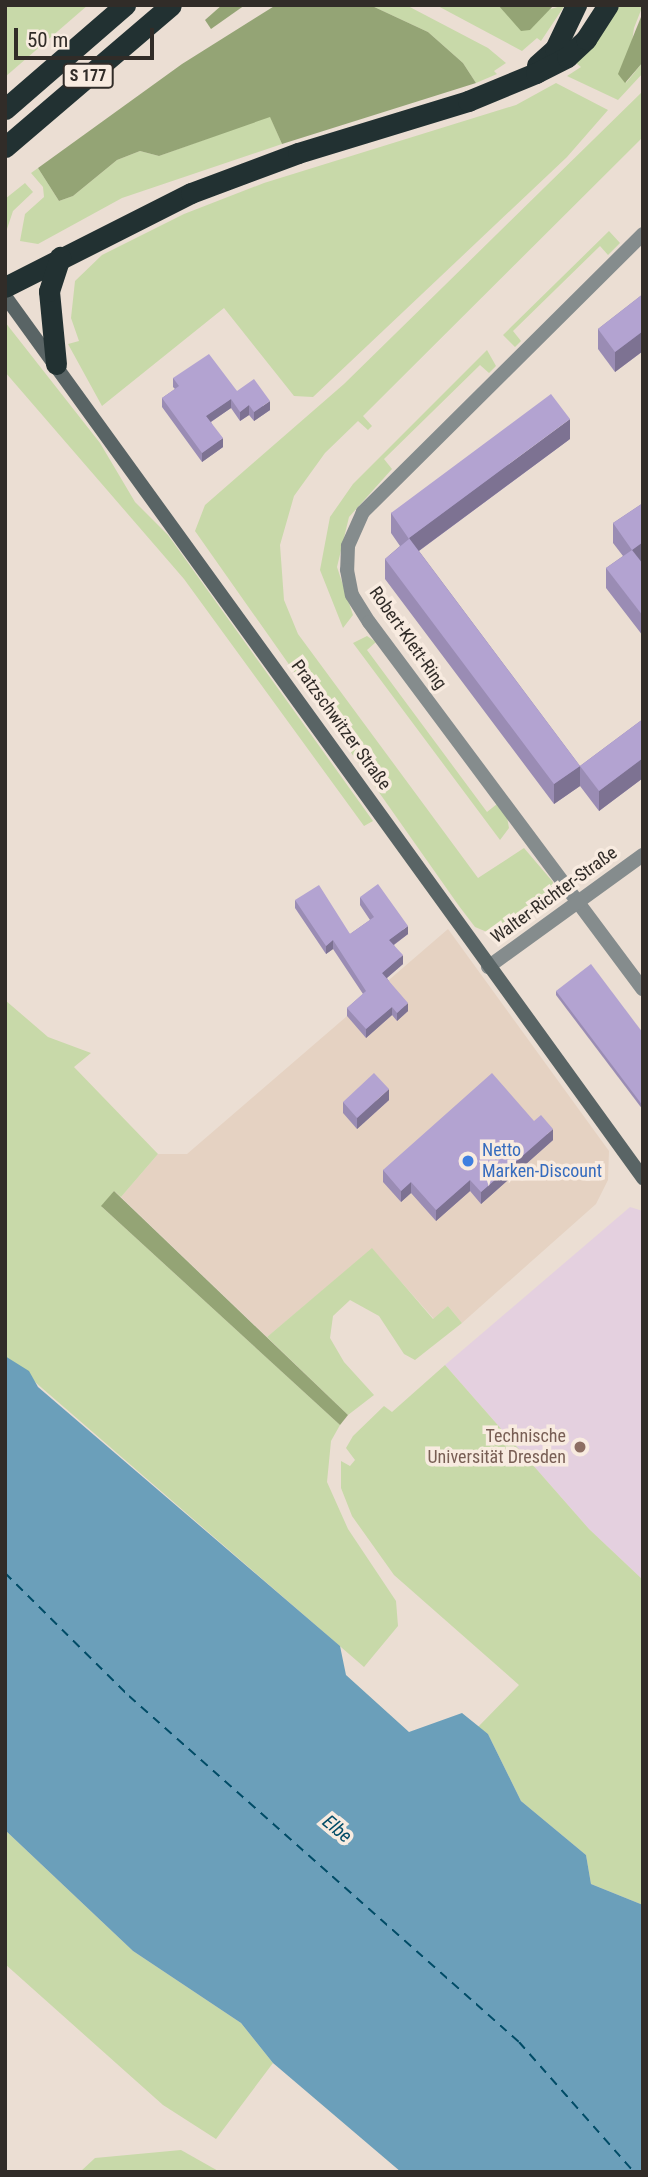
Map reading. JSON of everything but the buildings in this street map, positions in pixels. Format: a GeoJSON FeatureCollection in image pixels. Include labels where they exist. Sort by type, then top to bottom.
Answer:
{"type":"FeatureCollection","features":[{"type":"Feature","properties":{"kind":"highway","name":"S 177"},"geometry":{"type":"LineString","coordinates":[[5,108],[125,5]]}},
{"type":"Feature","properties":{"kind":"highway","name":"S 177"},"geometry":{"type":"LineString","coordinates":[[5,147],[171,5]]}},
{"type":"Feature","properties":{"kind":"highway"},"geometry":{"type":"LineString","coordinates":[[561,53],[576,5]]}},
{"type":"Feature","properties":{"kind":"highway"},"geometry":{"type":"LineString","coordinates":[[5,287],[140,216],[245,171],[509,84],[586,38],[608,5]]}},
{"type":"Feature","properties":{"kind":"highway"},"geometry":{"type":"LineString","coordinates":[[56,364],[48,314],[53,273],[60,257]]}},
{"type":"Feature","properties":{"kind":"street","name":"Robert-Klett-Ring"},"geometry":{"type":"LineString","coordinates":[[643,234],[378,496],[353,528],[348,546],[352,595],[369,622],[643,989]]}},
{"type":"Feature","properties":{"kind":"street","name":"Pratzschwitzer Straße"},"geometry":{"type":"LineString","coordinates":[[5,296],[643,1178]]}},
{"type":"Feature","properties":{"kind":"street","name":"Walter-Richter-Straße"},"geometry":{"type":"LineString","coordinates":[[488,967],[643,855]]}},
{"type":"Feature","properties":{"kind":"shaded area"},"geometry":{"type":"Polygon","coordinates":[[[448,929],[609,1151],[608,1180],[596,1204],[462,1323],[448,1306],[434,1319],[372,1249],[267,1337],[121,1197],[158,1154],[187,1154],[448,929]]]}},
{"type":"Feature","properties":{"kind":"shaded area","name":"Technische Universität Dresden"},"geometry":{"type":"Polygon","coordinates":[[[630,1207],[643,1211],[643,1580],[589,1529],[445,1365],[630,1207]]]}},
{"type":"Feature","properties":{"kind":"green space"},"geometry":{"type":"Polygon","coordinates":[[[5,5],[88,5],[5,77],[5,5]]]}},
{"type":"Feature","properties":{"kind":"green space"},"geometry":{"type":"Polygon","coordinates":[[[222,5],[245,5],[211,29],[205,20],[222,5]]]}},
{"type":"Feature","properties":{"kind":"green space"},"geometry":{"type":"Polygon","coordinates":[[[276,5],[370,5],[428,32],[463,63],[476,83],[282,144],[270,117],[159,156],[140,151],[117,160],[73,196],[59,201],[38,168],[182,64],[276,5]]]}},
{"type":"Feature","properties":{"kind":"green space"},"geometry":{"type":"Polygon","coordinates":[[[370,5],[406,5],[488,48],[506,63],[494,71],[497,74],[476,83],[463,63],[428,32],[370,5]]]}},
{"type":"Feature","properties":{"kind":"green space"},"geometry":{"type":"Polygon","coordinates":[[[436,5],[498,5],[514,19],[565,5],[541,41],[537,38],[522,51],[436,5]]]}},
{"type":"Feature","properties":{"kind":"green space"},"geometry":{"type":"Polygon","coordinates":[[[498,5],[554,5],[530,30],[521,31],[498,5]]]}},
{"type":"Feature","properties":{"kind":"green space"},"geometry":{"type":"Polygon","coordinates":[[[618,5],[643,5],[634,28],[626,83],[643,62],[643,73],[618,100],[567,76],[581,67],[576,63],[618,5]]]}},
{"type":"Feature","properties":{"kind":"green space"},"geometry":{"type":"Polygon","coordinates":[[[643,12],[643,62],[625,83],[618,74],[643,12]]]}},
{"type":"Feature","properties":{"kind":"green space"},"geometry":{"type":"Polygon","coordinates":[[[556,83],[608,110],[567,157],[313,397],[294,396],[224,308],[102,406],[68,344],[79,341],[71,318],[75,281],[102,255],[184,214],[264,183],[516,105],[556,83]]]}},
{"type":"Feature","properties":{"kind":"green space"},"geometry":{"type":"Polygon","coordinates":[[[643,91],[643,137],[363,416],[372,426],[368,430],[358,421],[325,453],[294,496],[280,545],[284,600],[298,634],[478,878],[524,848],[553,882],[548,904],[499,937],[475,927],[459,906],[195,531],[205,505],[344,384],[643,91]]]}},
{"type":"Feature","properties":{"kind":"green space"},"geometry":{"type":"Polygon","coordinates":[[[270,116],[282,144],[122,198],[38,244],[20,241],[25,214],[44,197],[43,187],[31,173],[38,168],[59,201],[73,196],[117,160],[140,151],[159,156],[270,116]]]}},
{"type":"Feature","properties":{"kind":"green space"},"geometry":{"type":"Polygon","coordinates":[[[25,183],[33,192],[13,211],[7,229],[5,199],[25,183]]]}},
{"type":"Feature","properties":{"kind":"green space"},"geometry":{"type":"Polygon","coordinates":[[[609,231],[620,243],[608,255],[600,246],[513,331],[521,341],[515,347],[503,335],[609,231]]]}},
{"type":"Feature","properties":{"kind":"green space"},"geometry":{"type":"Polygon","coordinates":[[[5,322],[100,443],[135,502],[168,535],[373,821],[364,826],[184,579],[5,372],[5,322]]]}},
{"type":"Feature","properties":{"kind":"green space"},"geometry":{"type":"Polygon","coordinates":[[[487,350],[496,366],[489,373],[480,365],[384,459],[392,469],[349,517],[337,567],[353,615],[343,628],[320,570],[330,517],[353,484],[487,350]]]}},
{"type":"Feature","properties":{"kind":"green space"},"geometry":{"type":"Polygon","coordinates":[[[367,636],[376,642],[367,650],[487,812],[497,804],[507,817],[509,828],[500,840],[353,643],[367,636]]]}},
{"type":"Feature","properties":{"kind":"green space"},"geometry":{"type":"Polygon","coordinates":[[[5,1000],[48,1037],[91,1053],[74,1067],[158,1154],[121,1197],[114,1191],[102,1207],[340,1425],[331,1441],[327,1482],[348,1529],[396,1601],[398,1626],[364,1667],[5,1356],[5,1000]]]}},
{"type":"Feature","properties":{"kind":"green space"},"geometry":{"type":"Polygon","coordinates":[[[114,1191],[348,1415],[340,1425],[101,1206],[114,1191]]]}},
{"type":"Feature","properties":{"kind":"green space"},"geometry":{"type":"Polygon","coordinates":[[[372,1248],[433,1319],[448,1306],[462,1323],[415,1360],[404,1354],[379,1316],[350,1300],[333,1316],[330,1338],[344,1362],[374,1395],[348,1415],[267,1337],[372,1248]]]}},
{"type":"Feature","properties":{"kind":"green space"},"geometry":{"type":"Polygon","coordinates":[[[445,1365],[589,1529],[643,1580],[643,1905],[591,1884],[586,1855],[521,1801],[488,1734],[478,1727],[519,1685],[394,1575],[352,1516],[341,1488],[341,1461],[350,1466],[355,1460],[346,1448],[353,1436],[384,1406],[392,1412],[445,1365]]]}},
{"type":"Feature","properties":{"kind":"green space"},"geometry":{"type":"Polygon","coordinates":[[[5,1830],[133,1951],[241,2023],[273,2063],[216,2139],[163,2105],[5,1964],[5,1830]]]}},
{"type":"Feature","properties":{"kind":"green space"},"geometry":{"type":"Polygon","coordinates":[[[181,2150],[220,2172],[80,2172],[95,2158],[181,2150]]]}},
{"type":"Feature","properties":{"kind":"water","name":"Elbe"},"geometry":{"type":"Polygon","coordinates":[[[5,1356],[29,1371],[38,1387],[340,1646],[346,1675],[409,1732],[462,1713],[488,1734],[521,1801],[586,1855],[591,1884],[643,1905],[643,2172],[401,2172],[273,2063],[241,2023],[133,1951],[5,1830],[5,1356]]]}},
{"type":"Feature","properties":{"kind":"ferry route"},"geometry":{"type":"LineString","coordinates":[[5,1573],[129,1696],[519,2042],[634,2172]]}},
{"type":"Feature","properties":{"kind":"place","name":"Netto Marken-Discount"},"geometry":{"type":"Point","coordinates":[468,1161]}},
{"type":"Feature","properties":{"kind":"place","name":"Technische Universität Dresden"},"geometry":{"type":"Point","coordinates":[580,1447]}}]}
